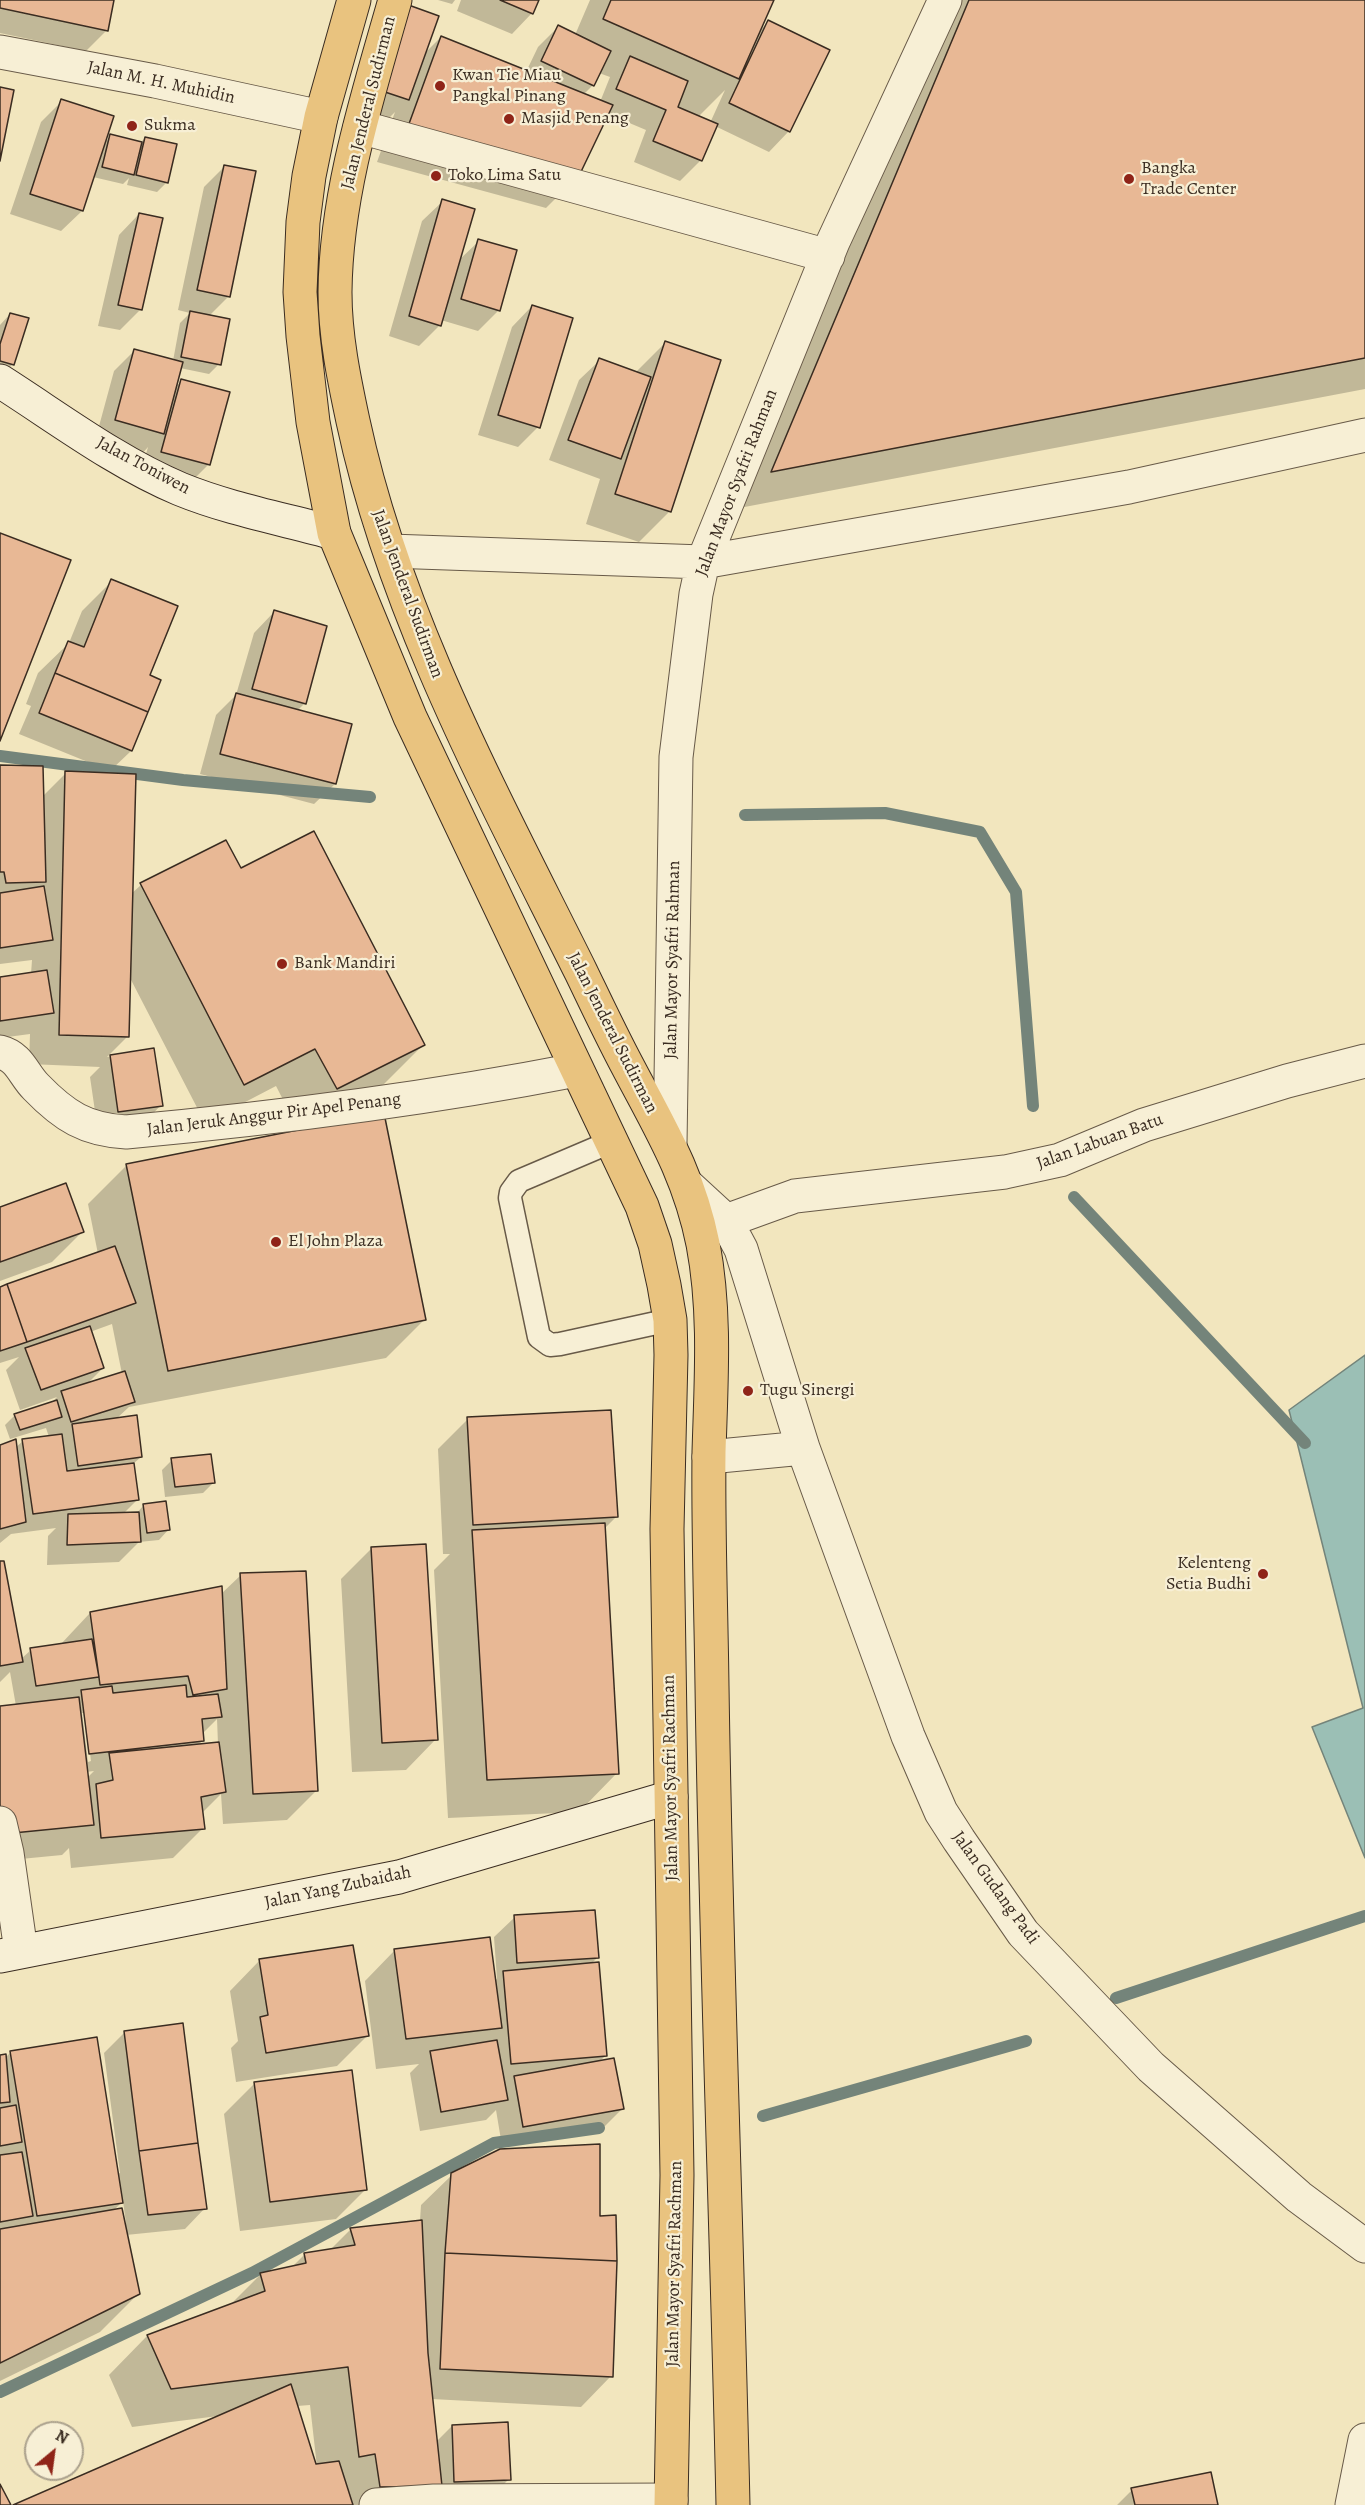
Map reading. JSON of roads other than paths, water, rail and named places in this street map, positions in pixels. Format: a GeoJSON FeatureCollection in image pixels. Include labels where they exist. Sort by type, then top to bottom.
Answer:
{"type":"FeatureCollection","features":[{"type":"Feature","properties":{"kind":"highway"},"geometry":{"type":"LineString","coordinates":[[354,0],[321,117],[309,176],[303,222],[300,292],[313,422],[334,533],[410,717],[576,1070]]}},
{"type":"Feature","properties":{"kind":"highway","name":"Jalan Jenderal Sudirman"},"geometry":{"type":"LineString","coordinates":[[395,0],[360,127],[345,200],[335,295],[343,375],[365,478],[390,551],[455,719],[626,1064],[670,1144]]}},
{"type":"Feature","properties":{"kind":"highway","name":"Jalan Mayor Syafri Rachman"},"geometry":{"type":"LineString","coordinates":[[576,1070],[613,1142],[642,1206],[655,1244],[670,1320],[667,1529],[677,2175],[671,2502]]}},
{"type":"Feature","properties":{"kind":"highway"},"geometry":{"type":"LineString","coordinates":[[670,1144],[689,1187],[702,1241],[709,1283],[713,1352],[709,1457],[714,1797],[733,2505]]}},
{"type":"Feature","properties":{"kind":"street","name":"Jalan Mayor Syafri Rahman"},"geometry":{"type":"LineString","coordinates":[[670,1144],[676,757],[696,594],[704,562],[828,255],[945,0]]}},
{"type":"Feature","properties":{"kind":"street","name":"Jalan M. H. Muhidin"},"geometry":{"type":"LineString","coordinates":[[0,52],[155,81],[321,117]]}},
{"type":"Feature","properties":{"kind":"street"},"geometry":{"type":"LineString","coordinates":[[360,127],[828,255]]}},
{"type":"Feature","properties":{"kind":"street","name":"Jalan Toniwen"},"geometry":{"type":"LineString","coordinates":[[0,381],[144,471],[180,489],[215,501],[334,533]]}},
{"type":"Feature","properties":{"kind":"street"},"geometry":{"type":"LineString","coordinates":[[390,551],[704,562],[1129,487],[1365,435]]}},
{"type":"Feature","properties":{"kind":"street","name":"Jalan Jeruk Anggur Pir Apel Penang"},"geometry":{"type":"LineString","coordinates":[[0,1052],[15,1058],[35,1086],[71,1116],[95,1128],[126,1132],[321,1113],[469,1091],[576,1070]]}},
{"type":"Feature","properties":{"kind":"street","name":"Jalan Labuan Batu"},"geometry":{"type":"LineString","coordinates":[[726,1221],[795,1196],[1005,1172],[1041,1165],[1100,1145],[1144,1125],[1287,1081],[1365,1061]]}},
{"type":"Feature","properties":{"kind":"street","name":"Jalan Gudang Padi"},"geometry":{"type":"LineString","coordinates":[[689,1187],[726,1221],[741,1249],[802,1448],[921,1768],[941,1812],[1023,1933],[1151,2067],[1299,2197],[1365,2246]]}},
{"type":"Feature","properties":{"kind":"street"},"geometry":{"type":"LineString","coordinates":[[709,1457],[802,1448]]}},
{"type":"Feature","properties":{"kind":"street","name":"Jalan Yang Zubaidah"},"geometry":{"type":"LineString","coordinates":[[11,1954],[399,1877],[671,1797]]}},
{"type":"Feature","properties":{"kind":"street"},"geometry":{"type":"LineString","coordinates":[[0,1823],[7,1853],[11,1954]]}},
{"type":"Feature","properties":{"kind":"street"},"geometry":{"type":"LineString","coordinates":[[1352,2505],[1365,2440]]}},
{"type":"Feature","properties":{"kind":"street"},"geometry":{"type":"LineString","coordinates":[[376,2505],[434,2501],[671,2502]]}},
{"type":"Feature","properties":{"kind":"lane"},"geometry":{"type":"LineString","coordinates":[[613,1142],[519,1181],[511,1192],[510,1198],[539,1337],[550,1345],[560,1344],[670,1320]]}},
{"type":"Feature","properties":{"kind":"water"},"geometry":{"type":"Polygon","coordinates":[[[1365,1355],[1365,1858],[1312,1727],[1363,1708],[1289,1410],[1365,1355]]]}},
{"type":"Feature","properties":{"kind":"waterway"},"geometry":{"type":"LineString","coordinates":[[0,756],[183,780],[370,797]]}},
{"type":"Feature","properties":{"kind":"waterway"},"geometry":{"type":"LineString","coordinates":[[745,815],[885,813],[980,832],[1016,892],[1033,1106]]}},
{"type":"Feature","properties":{"kind":"waterway"},"geometry":{"type":"LineString","coordinates":[[1074,1197],[1305,1443]]}},
{"type":"Feature","properties":{"kind":"waterway"},"geometry":{"type":"LineString","coordinates":[[1116,1998],[1365,1916]]}},
{"type":"Feature","properties":{"kind":"waterway"},"geometry":{"type":"LineString","coordinates":[[763,2116],[1026,2041]]}},
{"type":"Feature","properties":{"kind":"waterway"},"geometry":{"type":"LineString","coordinates":[[0,2392],[252,2273],[494,2143],[599,2128]]}},
{"type":"Feature","properties":{"kind":"place","name":"Kwan Tie Miau Pangkal Pinang"},"geometry":{"type":"Point","coordinates":[440,86]}},
{"type":"Feature","properties":{"kind":"place","name":"Masjid Penang"},"geometry":{"type":"Point","coordinates":[509,119]}},
{"type":"Feature","properties":{"kind":"place","name":"Sukma"},"geometry":{"type":"Point","coordinates":[132,126]}},
{"type":"Feature","properties":{"kind":"place","name":"Toko Lima Satu"},"geometry":{"type":"Point","coordinates":[436,176]}},
{"type":"Feature","properties":{"kind":"place","name":"Bangka Trade Center"},"geometry":{"type":"Point","coordinates":[1129,179]}},
{"type":"Feature","properties":{"kind":"place","name":"Bank Mandiri"},"geometry":{"type":"Point","coordinates":[282,964]}},
{"type":"Feature","properties":{"kind":"place","name":"El John Plaza"},"geometry":{"type":"Point","coordinates":[276,1242]}},
{"type":"Feature","properties":{"kind":"place","name":"Tugu Sinergi"},"geometry":{"type":"Point","coordinates":[748,1391]}},
{"type":"Feature","properties":{"kind":"place","name":"Kelenteng Setia Budhi"},"geometry":{"type":"Point","coordinates":[1263,1574]}}]}
